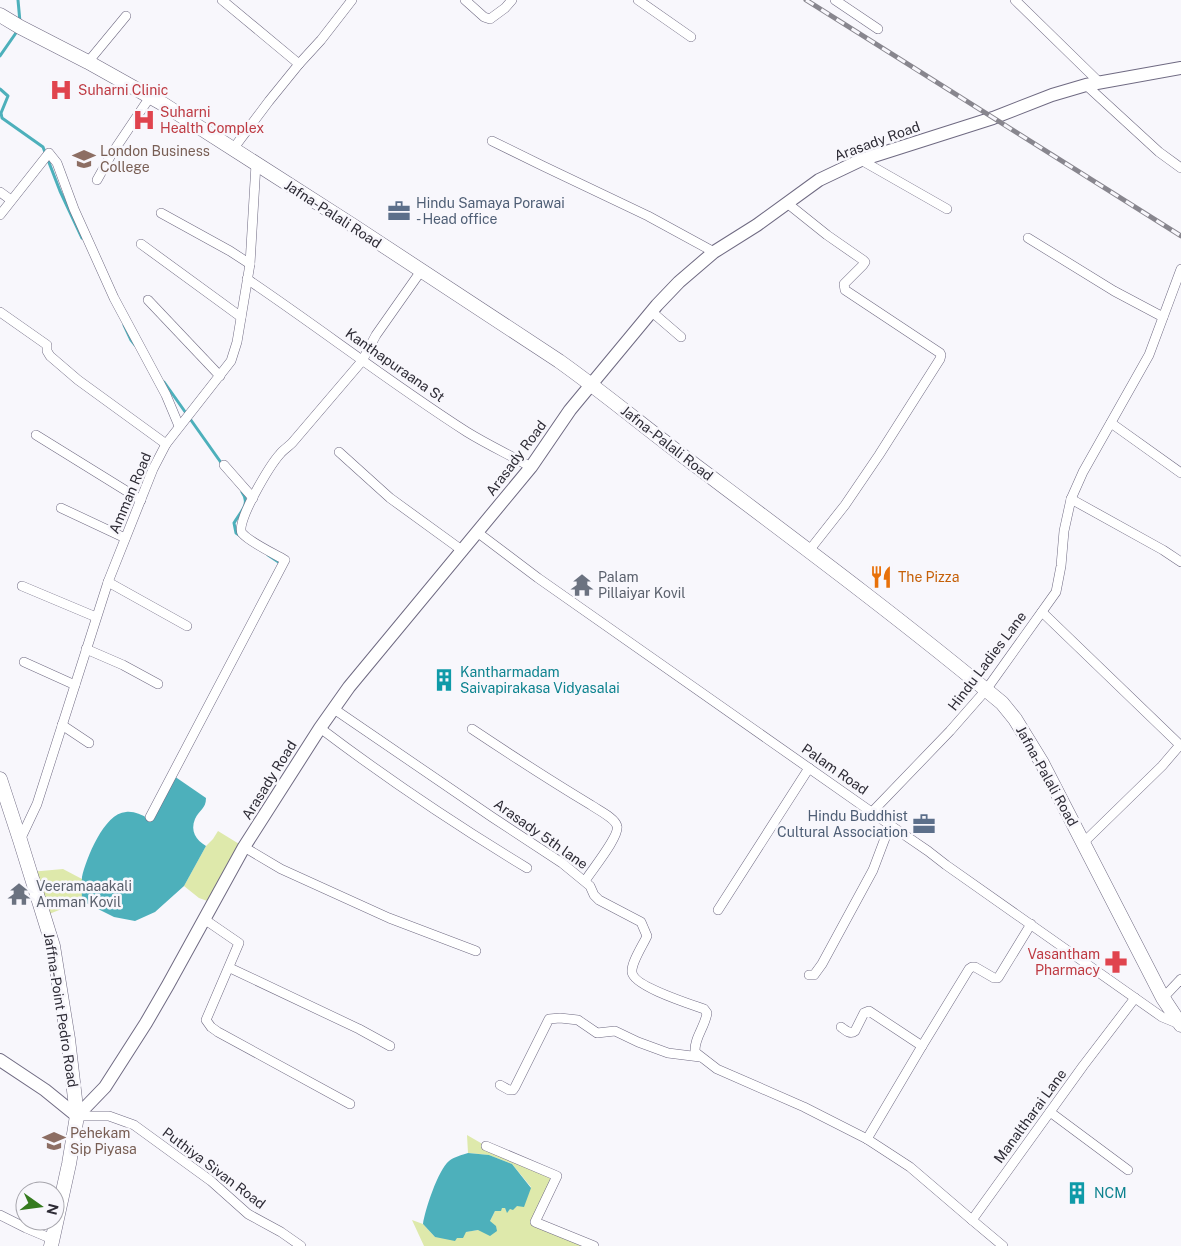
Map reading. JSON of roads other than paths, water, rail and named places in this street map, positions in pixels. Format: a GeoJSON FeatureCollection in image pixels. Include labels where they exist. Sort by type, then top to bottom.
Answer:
{"type":"FeatureCollection","features":[{"type":"Feature","properties":{"kind":"main road","name":"Jafna-Palali Road"},"geometry":{"type":"LineString","coordinates":[[0,15],[150,97],[352,225],[559,361],[592,384],[683,456],[852,584],[986,690],[1016,719],[1042,763],[1163,998],[1180,1025]]}},
{"type":"Feature","properties":{"kind":"main road","name":"Arasady Road"},"geometry":{"type":"LineString","coordinates":[[77,1116],[105,1087],[168,985],[244,847],[320,728],[349,687],[531,467],[570,410],[679,282],[714,252],[757,225],[819,180],[861,160],[993,118],[1052,95],[1092,83],[1181,68]]}},
{"type":"Feature","properties":{"kind":"main road","name":"Jaffna-Point Pedro Road"},"geometry":{"type":"LineString","coordinates":[[0,779],[53,946],[68,1039],[77,1116],[52,1242]]}},
{"type":"Feature","properties":{"kind":"main road"},"geometry":{"type":"LineString","coordinates":[[0,1060],[45,1090],[77,1116]]}},
{"type":"Feature","properties":{"kind":"street"},"geometry":{"type":"LineString","coordinates":[[222,0],[299,64]]}},
{"type":"Feature","properties":{"kind":"street"},"geometry":{"type":"LineString","coordinates":[[233,149],[269,101],[352,0]]}},
{"type":"Feature","properties":{"kind":"street"},"geometry":{"type":"LineString","coordinates":[[465,0],[484,17],[490,19],[512,0]]}},
{"type":"Feature","properties":{"kind":"street"},"geometry":{"type":"LineString","coordinates":[[638,0],[691,37]]}},
{"type":"Feature","properties":{"kind":"street"},"geometry":{"type":"LineString","coordinates":[[835,0],[878,29]]}},
{"type":"Feature","properties":{"kind":"street"},"geometry":{"type":"LineString","coordinates":[[1016,0],[1092,83],[1159,152],[1181,168]]}},
{"type":"Feature","properties":{"kind":"street"},"geometry":{"type":"LineString","coordinates":[[88,62],[126,16]]}},
{"type":"Feature","properties":{"kind":"street"},"geometry":{"type":"LineString","coordinates":[[97,180],[111,155],[150,97]]}},
{"type":"Feature","properties":{"kind":"street"},"geometry":{"type":"LineString","coordinates":[[492,141],[648,216],[714,252]]}},
{"type":"Feature","properties":{"kind":"street"},"geometry":{"type":"LineString","coordinates":[[0,215],[49,153],[57,163],[74,209],[114,298],[166,395],[180,426]]}},
{"type":"Feature","properties":{"kind":"street"},"geometry":{"type":"LineString","coordinates":[[861,160],[947,209]]}},
{"type":"Feature","properties":{"kind":"street","name":"Amman Road"},"geometry":{"type":"LineString","coordinates":[[20,840],[37,804],[108,582],[153,469],[166,444],[231,361],[237,342],[250,264],[256,164]]}},
{"type":"Feature","properties":{"kind":"street"},"geometry":{"type":"LineString","coordinates":[[0,192],[11,200]]}},
{"type":"Feature","properties":{"kind":"street"},"geometry":{"type":"LineString","coordinates":[[787,203],[827,235],[864,260],[863,265],[844,284],[845,290],[940,353],[941,356],[879,455],[845,505],[808,552]]}},
{"type":"Feature","properties":{"kind":"street"},"geometry":{"type":"LineString","coordinates":[[161,214],[250,264]]}},
{"type":"Feature","properties":{"kind":"street"},"geometry":{"type":"LineString","coordinates":[[1028,238],[1114,291],[1163,317]]}},
{"type":"Feature","properties":{"kind":"street"},"geometry":{"type":"LineString","coordinates":[[140,244],[241,317]]}},
{"type":"Feature","properties":{"kind":"street","name":"Hindu Ladies Lane"},"geometry":{"type":"LineString","coordinates":[[872,812],[950,731],[986,690],[1056,592],[1061,566],[1064,531],[1071,500],[1083,472],[1149,355],[1181,269]]}},
{"type":"Feature","properties":{"kind":"street"},"geometry":{"type":"LineString","coordinates":[[150,818],[285,560],[256,544],[242,534],[240,528],[260,483],[280,454],[292,444],[362,361],[376,334],[421,271]]}},
{"type":"Feature","properties":{"kind":"street","name":"Kanthapuraana St"},"geometry":{"type":"LineString","coordinates":[[247,279],[295,311],[362,361],[468,433],[531,467]]}},
{"type":"Feature","properties":{"kind":"street"},"geometry":{"type":"LineString","coordinates":[[148,300],[220,376]]}},
{"type":"Feature","properties":{"kind":"street"},"geometry":{"type":"LineString","coordinates":[[0,312],[48,345],[47,351],[50,356],[78,380],[166,444]]}},
{"type":"Feature","properties":{"kind":"street"},"geometry":{"type":"LineString","coordinates":[[652,312],[681,337]]}},
{"type":"Feature","properties":{"kind":"street"},"geometry":{"type":"LineString","coordinates":[[1110,423],[1181,473]]}},
{"type":"Feature","properties":{"kind":"street"},"geometry":{"type":"LineString","coordinates":[[36,435],[141,500]]}},
{"type":"Feature","properties":{"kind":"street"},"geometry":{"type":"LineString","coordinates":[[339,452],[390,498],[463,551]]}},
{"type":"Feature","properties":{"kind":"street"},"geometry":{"type":"LineString","coordinates":[[224,465],[253,498]]}},
{"type":"Feature","properties":{"kind":"street"},"geometry":{"type":"LineString","coordinates":[[1071,500],[1163,550],[1181,562]]}},
{"type":"Feature","properties":{"kind":"street"},"geometry":{"type":"LineString","coordinates":[[62,508],[125,538]]}},
{"type":"Feature","properties":{"kind":"street","name":"Palam Road"},"geometry":{"type":"LineString","coordinates":[[477,532],[546,583],[1134,998],[1162,1017],[1180,1025]]}},
{"type":"Feature","properties":{"kind":"street"},"geometry":{"type":"LineString","coordinates":[[108,582],[187,626]]}},
{"type":"Feature","properties":{"kind":"street"},"geometry":{"type":"LineString","coordinates":[[22,586],[96,617]]}},
{"type":"Feature","properties":{"kind":"street"},"geometry":{"type":"LineString","coordinates":[[1042,612],[1180,745],[1162,766],[1083,843]]}},
{"type":"Feature","properties":{"kind":"street"},"geometry":{"type":"LineString","coordinates":[[86,649],[123,665],[158,684]]}},
{"type":"Feature","properties":{"kind":"street"},"geometry":{"type":"LineString","coordinates":[[24,662],[75,685]]}},
{"type":"Feature","properties":{"kind":"street","name":"Arasady 5th lane"},"geometry":{"type":"LineString","coordinates":[[334,709],[562,863],[585,881],[599,900],[641,922],[647,936],[633,965],[632,973],[639,982],[704,1009],[707,1013],[706,1020],[695,1046],[695,1052],[700,1057]]}},
{"type":"Feature","properties":{"kind":"street"},"geometry":{"type":"LineString","coordinates":[[62,725],[89,743]]}},
{"type":"Feature","properties":{"kind":"street"},"geometry":{"type":"LineString","coordinates":[[320,728],[372,767],[527,868]]}},
{"type":"Feature","properties":{"kind":"street"},"geometry":{"type":"LineString","coordinates":[[472,729],[601,811],[617,825],[618,832],[614,840],[585,881]]}},
{"type":"Feature","properties":{"kind":"street"},"geometry":{"type":"LineString","coordinates":[[718,910],[809,768]]}},
{"type":"Feature","properties":{"kind":"street"},"geometry":{"type":"LineString","coordinates":[[809,975],[814,975],[822,964],[845,922],[873,870],[890,825]]}},
{"type":"Feature","properties":{"kind":"street"},"geometry":{"type":"LineString","coordinates":[[244,847],[281,869],[380,914],[476,951]]}},
{"type":"Feature","properties":{"kind":"street"},"geometry":{"type":"LineString","coordinates":[[204,919],[240,942],[206,1020],[208,1023],[218,1032],[350,1104]]}},
{"type":"Feature","properties":{"kind":"street"},"geometry":{"type":"LineString","coordinates":[[867,1139],[969,969],[975,967],[994,978],[998,978],[1031,924]]}},
{"type":"Feature","properties":{"kind":"street"},"geometry":{"type":"LineString","coordinates":[[230,968],[359,1029],[390,1046]]}},
{"type":"Feature","properties":{"kind":"street"},"geometry":{"type":"LineString","coordinates":[[1163,998],[1181,979]]}},
{"type":"Feature","properties":{"kind":"street","name":"Manaltharai Lane"},"geometry":{"type":"LineString","coordinates":[[972,1220],[1134,998]]}},
{"type":"Feature","properties":{"kind":"street"},"geometry":{"type":"LineString","coordinates":[[841,1027],[853,1033],[864,1013],[869,1011],[922,1046]]}},
{"type":"Feature","properties":{"kind":"street"},"geometry":{"type":"LineString","coordinates":[[500,1085],[513,1090],[549,1019],[578,1020],[597,1033],[614,1031],[668,1053],[700,1057],[717,1069],[804,1107],[867,1139],[910,1167],[1003,1246]]}},
{"type":"Feature","properties":{"kind":"street"},"geometry":{"type":"LineString","coordinates":[[1050,1112],[1128,1170]]}},
{"type":"Feature","properties":{"kind":"street","name":"Puthiya Sivan Road"},"geometry":{"type":"LineString","coordinates":[[77,1116],[109,1116],[134,1125],[212,1181],[248,1214],[281,1232],[301,1246]]}},
{"type":"Feature","properties":{"kind":"street"},"geometry":{"type":"LineString","coordinates":[[486,1146],[557,1176],[535,1222],[594,1246]]}},
{"type":"Feature","properties":{"kind":"street"},"geometry":{"type":"LineString","coordinates":[[0,1215],[52,1242]]}},
{"type":"Feature","properties":{"kind":"water"},"geometry":{"type":"Polygon","coordinates":[[[174,776],[206,798],[204,807],[198,813],[193,827],[199,841],[206,846],[184,886],[155,912],[135,921],[114,917],[82,901],[84,869],[103,828],[118,814],[126,812],[148,818],[174,776]]]}},
{"type":"Feature","properties":{"kind":"water"},"geometry":{"type":"Polygon","coordinates":[[[468,1153],[489,1155],[512,1164],[531,1188],[524,1207],[517,1206],[513,1210],[510,1209],[507,1213],[505,1208],[502,1208],[501,1211],[495,1211],[490,1221],[496,1226],[497,1231],[490,1236],[478,1230],[466,1232],[463,1238],[457,1238],[455,1241],[435,1237],[423,1224],[433,1191],[449,1161],[468,1153]]]}},
{"type":"Feature","properties":{"kind":"waterway"},"geometry":{"type":"LineString","coordinates":[[18,0],[20,22]]}},
{"type":"Feature","properties":{"kind":"waterway"},"geometry":{"type":"LineString","coordinates":[[0,56],[18,30]]}},
{"type":"Feature","properties":{"kind":"waterway"},"geometry":{"type":"LineString","coordinates":[[0,89],[8,96],[1,113],[2,118],[43,147],[60,191],[82,238]]}},
{"type":"Feature","properties":{"kind":"waterway"},"geometry":{"type":"LineString","coordinates":[[124,325],[135,345]]}},
{"type":"Feature","properties":{"kind":"waterway"},"geometry":{"type":"LineString","coordinates":[[164,382],[222,464]]}},
{"type":"Feature","properties":{"kind":"waterway"},"geometry":{"type":"LineString","coordinates":[[242,492],[245,504],[234,523],[236,533],[242,537]]}},
{"type":"Feature","properties":{"kind":"waterway"},"geometry":{"type":"LineString","coordinates":[[268,555],[280,563],[279,565]]}},
{"type":"Feature","properties":{"kind":"railway"},"geometry":{"type":"LineString","coordinates":[[806,0],[1181,236]]}},
{"type":"Feature","properties":{"kind":"place","name":"Suharni Clinic"},"geometry":{"type":"Point","coordinates":[61,90]}},
{"type":"Feature","properties":{"kind":"place","name":"Suharni Health Complex"},"geometry":{"type":"Point","coordinates":[144,120]}},
{"type":"Feature","properties":{"kind":"place","name":"London Business College"},"geometry":{"type":"Point","coordinates":[84,159]}},
{"type":"Feature","properties":{"kind":"place","name":"Hindu Samaya Porawai - Head office"},"geometry":{"type":"Point","coordinates":[399,211]}},
{"type":"Feature","properties":{"kind":"place","name":"The Pizza"},"geometry":{"type":"Point","coordinates":[881,577]}},
{"type":"Feature","properties":{"kind":"place","name":"Palam Pillaiyar Kovil"},"geometry":{"type":"Point","coordinates":[582,585]}},
{"type":"Feature","properties":{"kind":"place","name":"Kantharmadam Saivapirakasa Vidyasalai"},"geometry":{"type":"Point","coordinates":[444,680]}},
{"type":"Feature","properties":{"kind":"place","name":"Hindu Buddhist Cultural Association"},"geometry":{"type":"Point","coordinates":[924,824]}},
{"type":"Feature","properties":{"kind":"place","name":"Veeramaaakali Amman Kovil"},"geometry":{"type":"Point","coordinates":[19,894]}},
{"type":"Feature","properties":{"kind":"place","name":"Vasantham Pharmacy"},"geometry":{"type":"Point","coordinates":[1116,962]}},
{"type":"Feature","properties":{"kind":"place","name":"Pehekam Sip Piyasa"},"geometry":{"type":"Point","coordinates":[54,1141]}},
{"type":"Feature","properties":{"kind":"place","name":"NCM"},"geometry":{"type":"Point","coordinates":[1077,1193]}}]}
